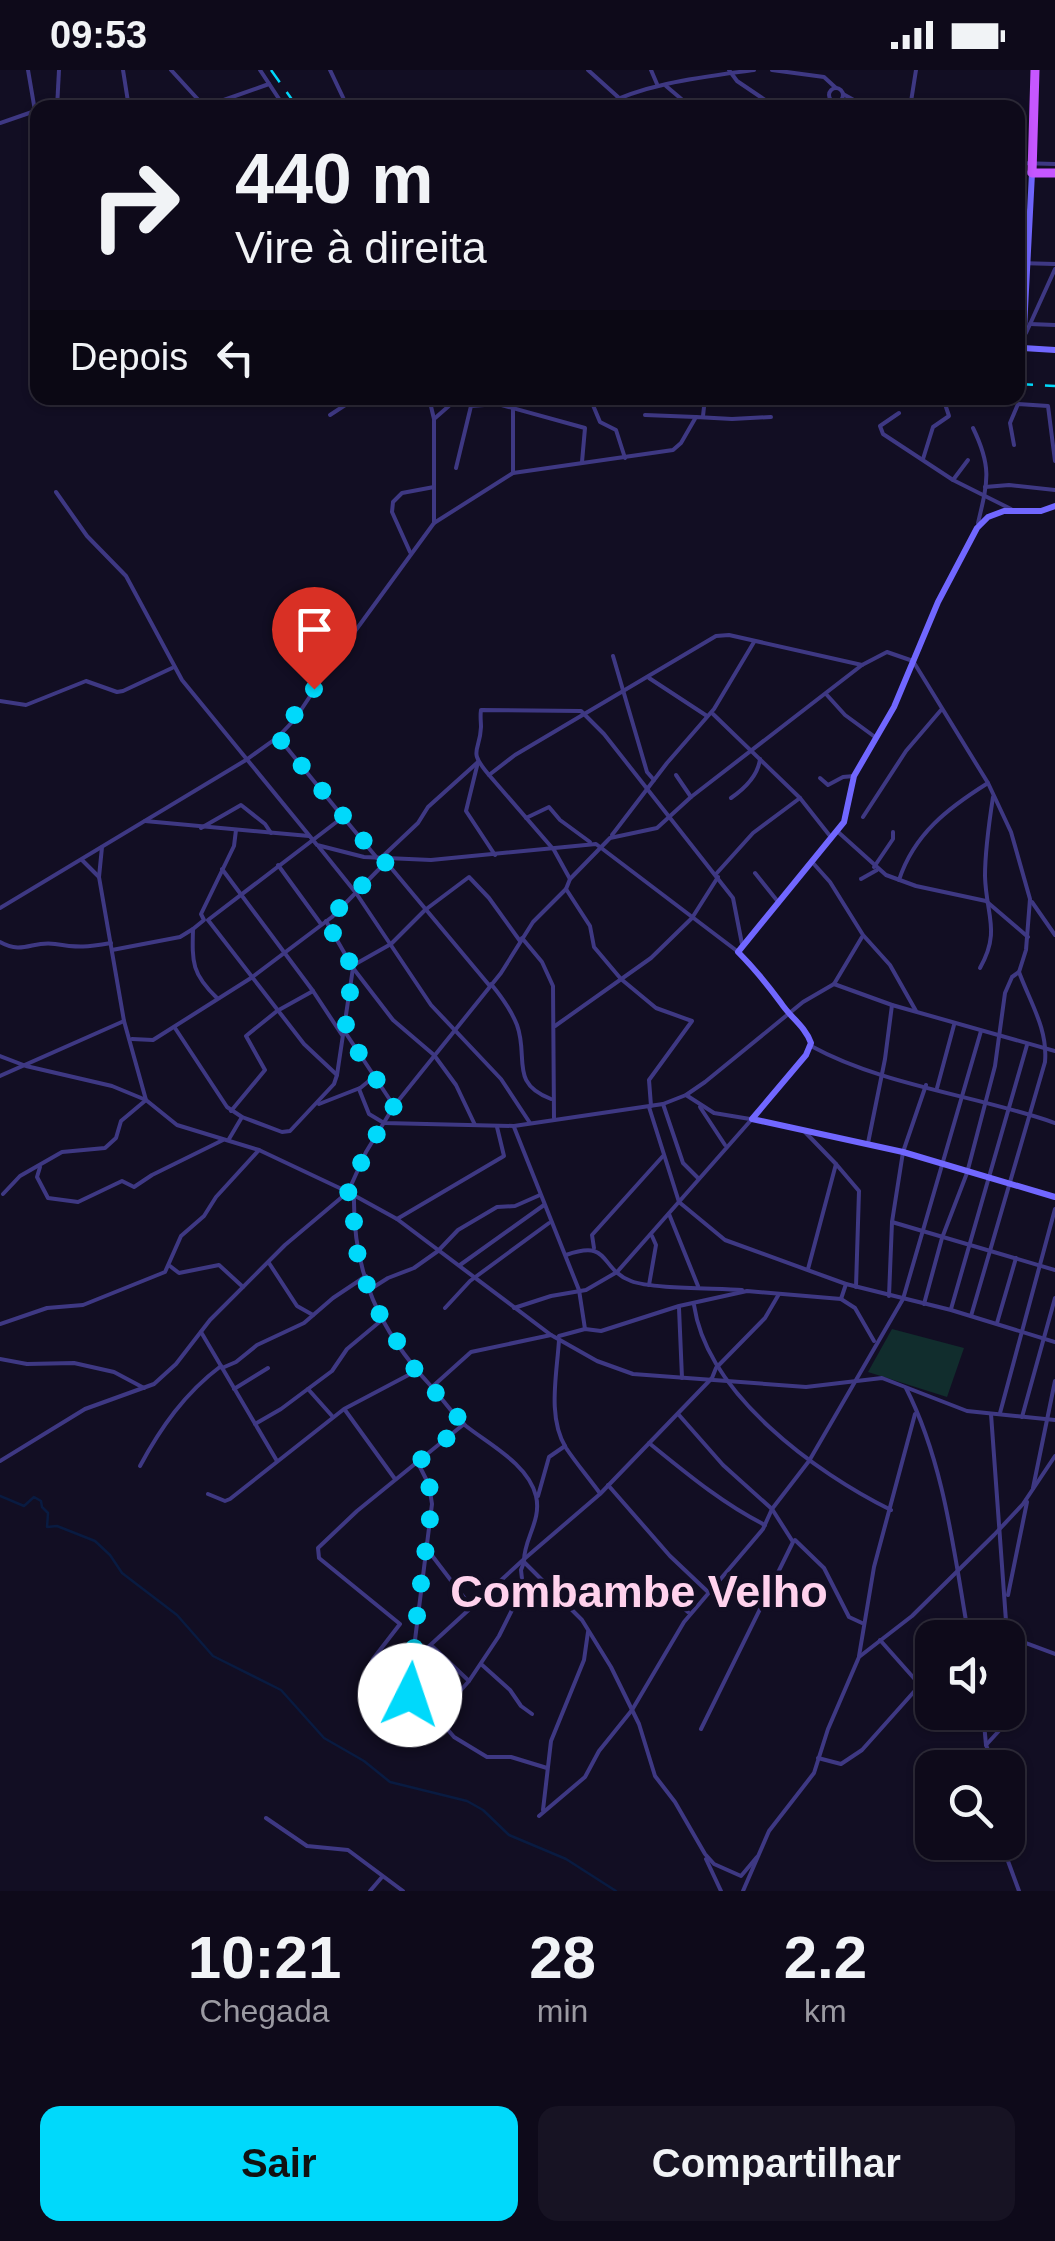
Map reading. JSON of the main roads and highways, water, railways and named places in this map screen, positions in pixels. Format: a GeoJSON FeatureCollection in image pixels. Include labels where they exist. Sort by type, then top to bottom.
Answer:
{"type":"FeatureCollection","features":[{"type":"Feature","properties":{"kind":"main road"},"geometry":{"type":"LineString","coordinates":[[1036,70],[1032,168],[1055,173]]}},
{"type":"Feature","properties":{"kind":"waterway"},"geometry":{"type":"LineString","coordinates":[[0,1496],[24,1506],[34,1497],[41,1501],[48,1513],[47,1527],[57,1526],[95,1541],[122,1573],[177,1615],[213,1656],[281,1690],[324,1738],[364,1761],[390,1782],[467,1801],[483,1810],[509,1835],[566,1859],[616,1891]]}},
{"type":"Feature","properties":{"kind":"railway"},"geometry":{"type":"LineString","coordinates":[[271,70],[292,100]]}},
{"type":"Feature","properties":{"kind":"railway"},"geometry":{"type":"LineString","coordinates":[[1025,384],[1055,386]]}},
{"type":"Feature","properties":{"kind":"district","name":"Combambe Velho"},"geometry":{"type":"Point","coordinates":[639,1591]}}]}
